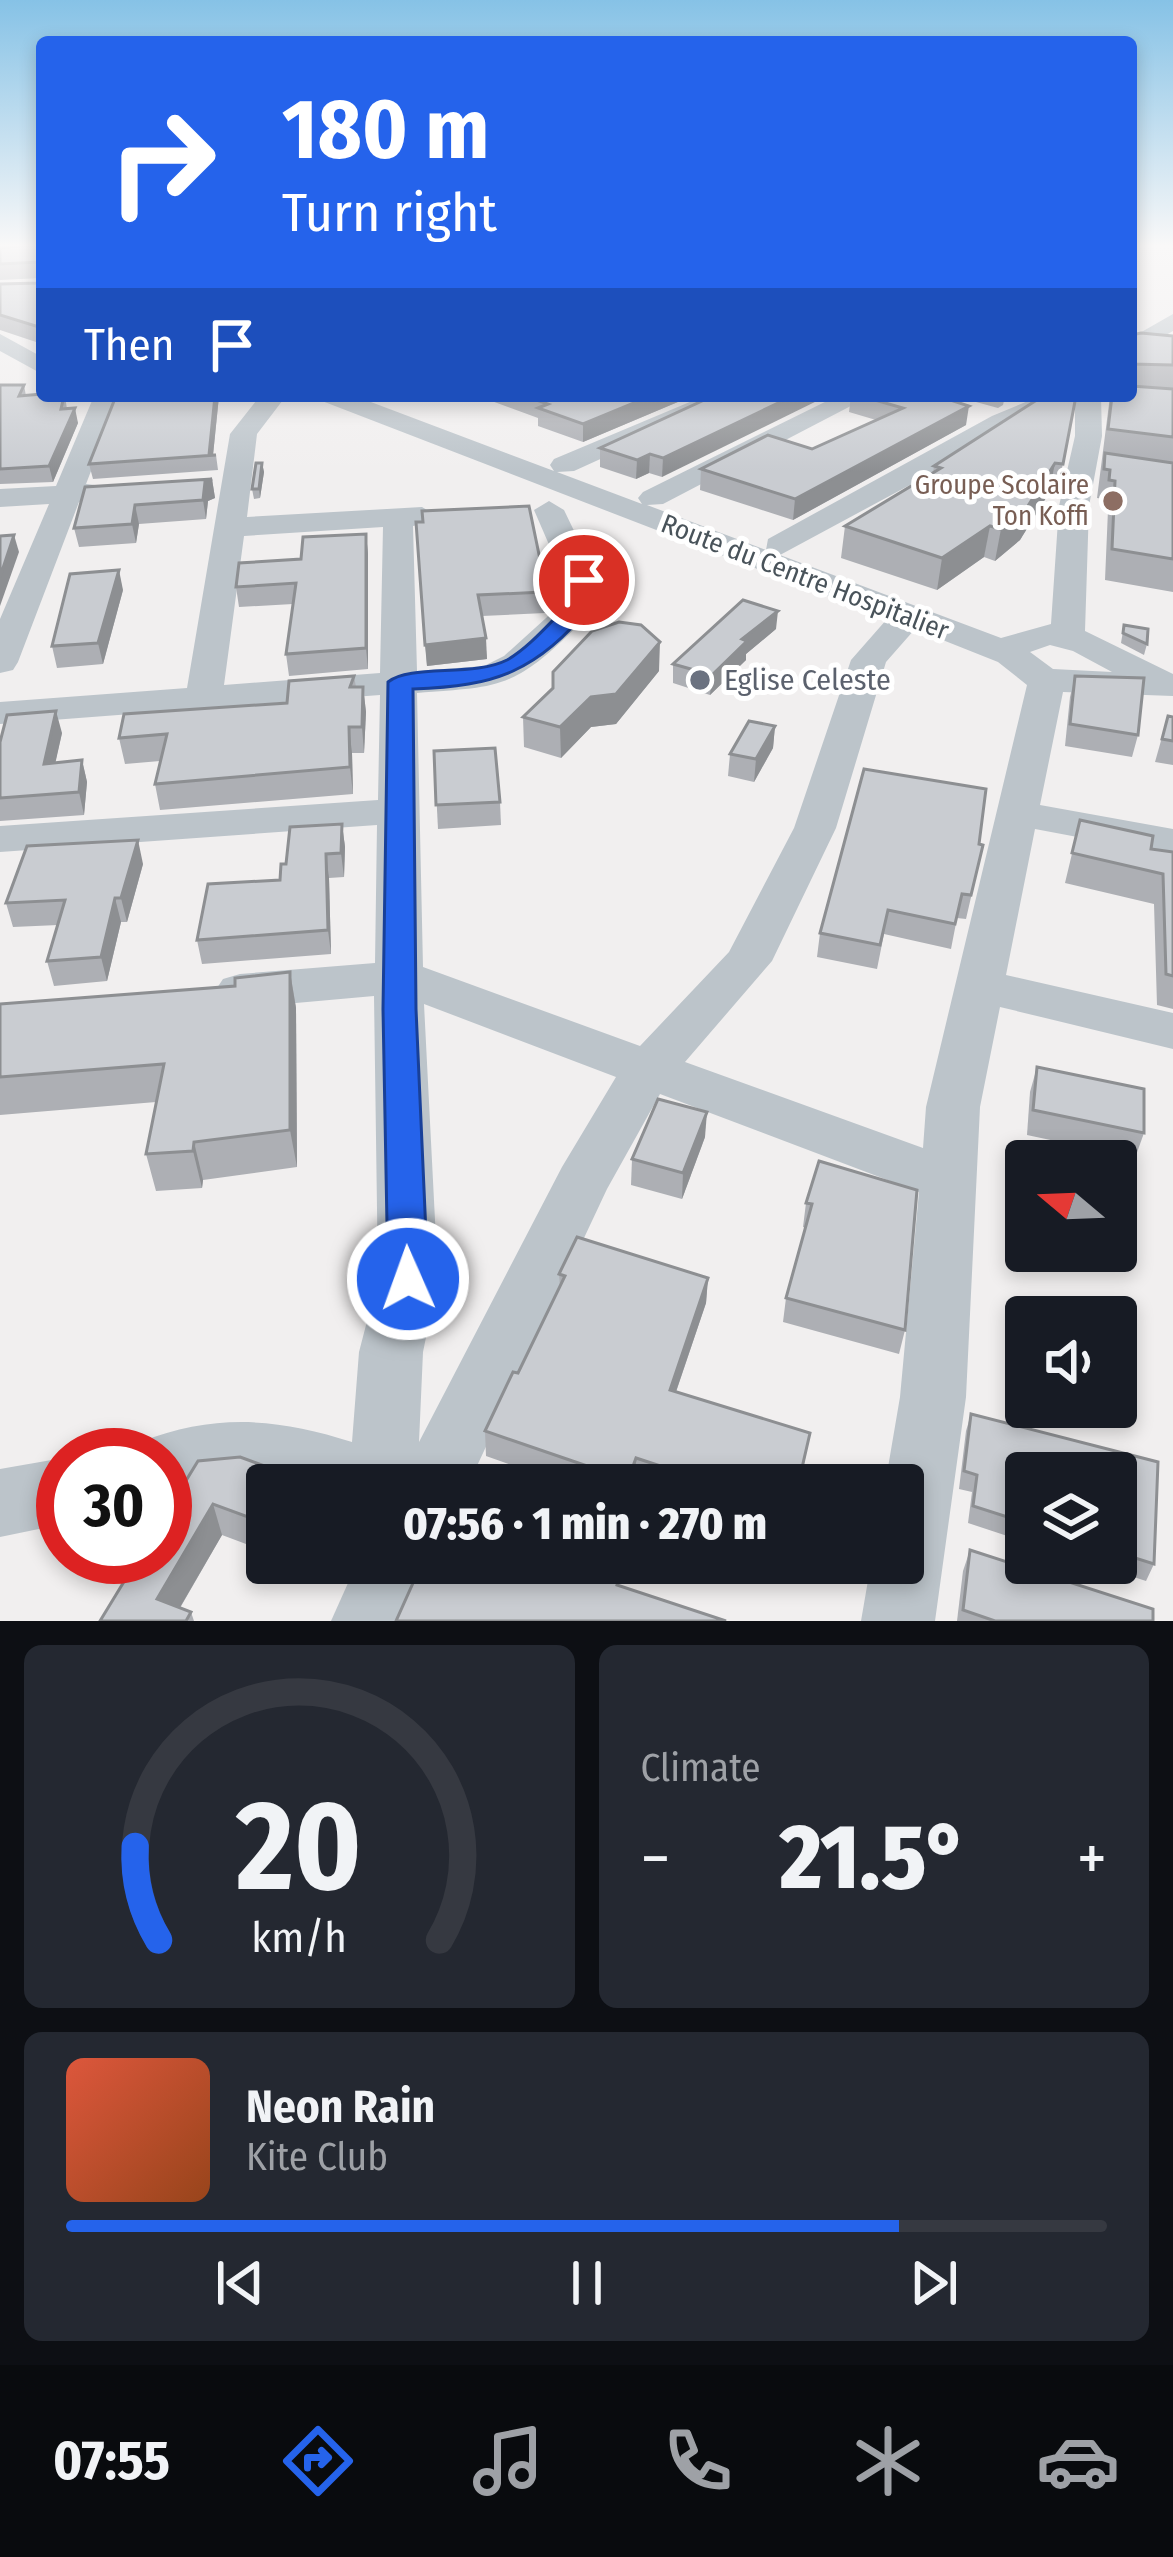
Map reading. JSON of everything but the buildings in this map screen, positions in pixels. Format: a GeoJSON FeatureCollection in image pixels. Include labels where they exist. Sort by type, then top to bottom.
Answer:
{"type":"FeatureCollection","features":[{"type":"Feature","properties":{"kind":"street"},"geometry":{"type":"LineString","coordinates":[[1137,344],[1172,321]]}},
{"type":"Feature","properties":{"kind":"street"},"geometry":{"type":"LineString","coordinates":[[0,341],[34,376]]}},
{"type":"Feature","properties":{"kind":"street"},"geometry":{"type":"LineString","coordinates":[[0,363],[34,376]]}},
{"type":"Feature","properties":{"kind":"street"},"geometry":{"type":"LineString","coordinates":[[0,662],[104,402]]}},
{"type":"Feature","properties":{"kind":"street"},"geometry":{"type":"LineString","coordinates":[[204,696],[232,526],[221,485],[244,434],[268,402]]}},
{"type":"Feature","properties":{"kind":"street","name":"Route du Centre Hospitalier"},"geometry":{"type":"LineString","coordinates":[[346,402],[907,617],[1039,652]]}},
{"type":"Feature","properties":{"kind":"street","name":"Route du Centre Hospitalier"},"geometry":{"type":"LineString","coordinates":[[391,402],[1004,630],[1039,652]]}},
{"type":"Feature","properties":{"kind":"street"},"geometry":{"type":"LineString","coordinates":[[564,465],[712,402]]}},
{"type":"Feature","properties":{"kind":"street"},"geometry":{"type":"LineString","coordinates":[[653,498],[845,402]]}},
{"type":"Feature","properties":{"kind":"street"},"geometry":{"type":"LineString","coordinates":[[779,546],[1001,422],[1048,402]]}},
{"type":"Feature","properties":{"kind":"street"},"geometry":{"type":"LineString","coordinates":[[898,1621],[933,1396],[953,1106],[1021,814],[1039,652],[1074,503],[1094,469],[1096,402]]}},
{"type":"Feature","properties":{"kind":"street"},"geometry":{"type":"LineString","coordinates":[[964,412],[1001,422]]}},
{"type":"Feature","properties":{"kind":"street"},"geometry":{"type":"LineString","coordinates":[[0,498],[116,491]]}},
{"type":"Feature","properties":{"kind":"street"},"geometry":{"type":"LineString","coordinates":[[0,712],[491,676],[517,664],[580,605],[586,592],[584,580],[539,510],[612,505]]}},
{"type":"Feature","properties":{"kind":"street"},"geometry":{"type":"LineString","coordinates":[[232,526],[463,514]]}},
{"type":"Feature","properties":{"kind":"street"},"geometry":{"type":"LineString","coordinates":[[384,1464],[392,1352],[408,1279],[400,977],[398,518]]}},
{"type":"Feature","properties":{"kind":"street"},"geometry":{"type":"LineString","coordinates":[[443,1464],[582,1183],[647,1071],[748,961],[815,828],[869,660],[907,617]]}},
{"type":"Feature","properties":{"kind":"street"},"geometry":{"type":"LineString","coordinates":[[1039,652],[1167,684]]}},
{"type":"Feature","properties":{"kind":"street"},"geometry":{"type":"LineString","coordinates":[[0,839],[400,812]]}},
{"type":"Feature","properties":{"kind":"street"},"geometry":{"type":"LineString","coordinates":[[1021,814],[1173,842]]}},
{"type":"Feature","properties":{"kind":"street"},"geometry":{"type":"LineString","coordinates":[[188,995],[400,977],[951,1181]]}},
{"type":"Feature","properties":{"kind":"street"},"geometry":{"type":"LineString","coordinates":[[979,985],[1173,1030]]}},
{"type":"Feature","properties":{"kind":"street"},"geometry":{"type":"LineString","coordinates":[[192,1460],[257,1448],[322,1464]]}},
{"type":"Feature","properties":{"kind":"street"},"geometry":{"type":"LineString","coordinates":[[0,1503],[36,1496]]}},
{"type":"Feature","properties":{"kind":"street"},"geometry":{"type":"LineString","coordinates":[[368,1621],[385,1584]]}},
{"type":"Feature","properties":{"kind":"place","name":"Groupe Scolaire Ton Koffi"},"geometry":{"type":"Point","coordinates":[1113,501]}},
{"type":"Feature","properties":{"kind":"place","name":"Eglise Celeste"},"geometry":{"type":"Point","coordinates":[700,680]}},
{"type":"Feature","properties":{"kind":"route"},"geometry":{"type":"LineString","coordinates":[[408,1279],[399,1009],[400,682],[468,680],[517,664],[580,605],[586,592],[584,580]]}}]}
